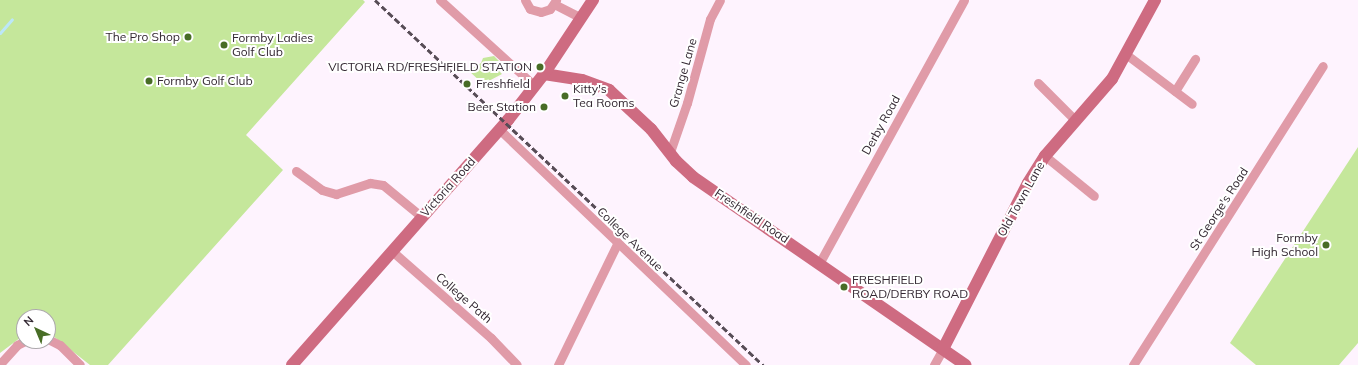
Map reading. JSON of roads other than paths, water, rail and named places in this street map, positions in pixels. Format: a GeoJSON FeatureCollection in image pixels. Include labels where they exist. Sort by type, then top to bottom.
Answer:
{"type":"FeatureCollection","features":[{"type":"Feature","properties":{"kind":"street"},"geometry":{"type":"LineString","coordinates":[[440,0],[535,86]]}},
{"type":"Feature","properties":{"kind":"street"},"geometry":{"type":"LineString","coordinates":[[525,0],[535,12],[546,11],[555,2],[581,18]]}},
{"type":"Feature","properties":{"kind":"street","name":"Victoria Road"},"geometry":{"type":"LineString","coordinates":[[292,365],[500,130],[544,74],[593,0]]}},
{"type":"Feature","properties":{"kind":"street","name":"Grange Lane"},"geometry":{"type":"LineString","coordinates":[[670,152],[687,103],[710,18],[720,0]]}},
{"type":"Feature","properties":{"kind":"street","name":"Derby Road"},"geometry":{"type":"LineString","coordinates":[[820,262],[964,0]]}},
{"type":"Feature","properties":{"kind":"street","name":"Old Town Lane"},"geometry":{"type":"LineString","coordinates":[[943,349],[1021,195],[1045,156],[1112,79],[1127,56],[1155,0]]}},
{"type":"Feature","properties":{"kind":"street"},"geometry":{"type":"LineString","coordinates":[[1127,56],[1192,104]]}},
{"type":"Feature","properties":{"kind":"street"},"geometry":{"type":"LineString","coordinates":[[1175,91],[1196,59]]}},
{"type":"Feature","properties":{"kind":"street","name":"St George's Road"},"geometry":{"type":"LineString","coordinates":[[1133,365],[1323,66]]}},
{"type":"Feature","properties":{"kind":"street","name":"Freshfield Road"},"geometry":{"type":"LineString","coordinates":[[544,74],[582,80],[609,90],[651,129],[693,177],[820,262],[966,365]]}},
{"type":"Feature","properties":{"kind":"street"},"geometry":{"type":"LineString","coordinates":[[1038,83],[1076,121]]}},
{"type":"Feature","properties":{"kind":"street","name":"College Avenue"},"geometry":{"type":"LineString","coordinates":[[500,130],[617,244],[746,365]]}},
{"type":"Feature","properties":{"kind":"street"},"geometry":{"type":"LineString","coordinates":[[1045,156],[1094,196]]}},
{"type":"Feature","properties":{"kind":"street"},"geometry":{"type":"LineString","coordinates":[[296,171],[322,190],[336,194],[370,183],[383,185],[422,218]]}},
{"type":"Feature","properties":{"kind":"street"},"geometry":{"type":"LineString","coordinates":[[558,365],[617,244]]}},
{"type":"Feature","properties":{"kind":"street","name":"College Path"},"geometry":{"type":"LineString","coordinates":[[392,251],[491,338],[517,365]]}},
{"type":"Feature","properties":{"kind":"street"},"geometry":{"type":"LineString","coordinates":[[56,344],[80,365]]}},
{"type":"Feature","properties":{"kind":"street"},"geometry":{"type":"LineString","coordinates":[[0,364],[16,346]]}},
{"type":"Feature","properties":{"kind":"street"},"geometry":{"type":"LineString","coordinates":[[934,365],[943,349]]}},
{"type":"Feature","properties":{"kind":"waterway"},"geometry":{"type":"LineString","coordinates":[[0,33],[12,19]]}},
{"type":"Feature","properties":{"kind":"railway"},"geometry":{"type":"LineString","coordinates":[[375,0],[763,365]]}},
{"type":"Feature","properties":{"kind":"place","name":"The Pro Shop"},"geometry":{"type":"Point","coordinates":[188,37]}},
{"type":"Feature","properties":{"kind":"place","name":"Formby Ladies Golf Club"},"geometry":{"type":"Point","coordinates":[224,45]}},
{"type":"Feature","properties":{"kind":"place","name":"VICTORIA RD/FRESHFIELD STATION"},"geometry":{"type":"Point","coordinates":[540,67]}},
{"type":"Feature","properties":{"kind":"place","name":"Formby Golf Club"},"geometry":{"type":"Point","coordinates":[149,81]}},
{"type":"Feature","properties":{"kind":"place","name":"Freshfield"},"geometry":{"type":"Point","coordinates":[467,84]}},
{"type":"Feature","properties":{"kind":"place","name":"Kitty's Tea Rooms"},"geometry":{"type":"Point","coordinates":[565,96]}},
{"type":"Feature","properties":{"kind":"place","name":"Beer Station"},"geometry":{"type":"Point","coordinates":[544,107]}},
{"type":"Feature","properties":{"kind":"place","name":"Formby High School"},"geometry":{"type":"Point","coordinates":[1326,245]}},
{"type":"Feature","properties":{"kind":"place","name":"FRESHFIELD ROAD/DERBY ROAD"},"geometry":{"type":"Point","coordinates":[844,287]}}]}
